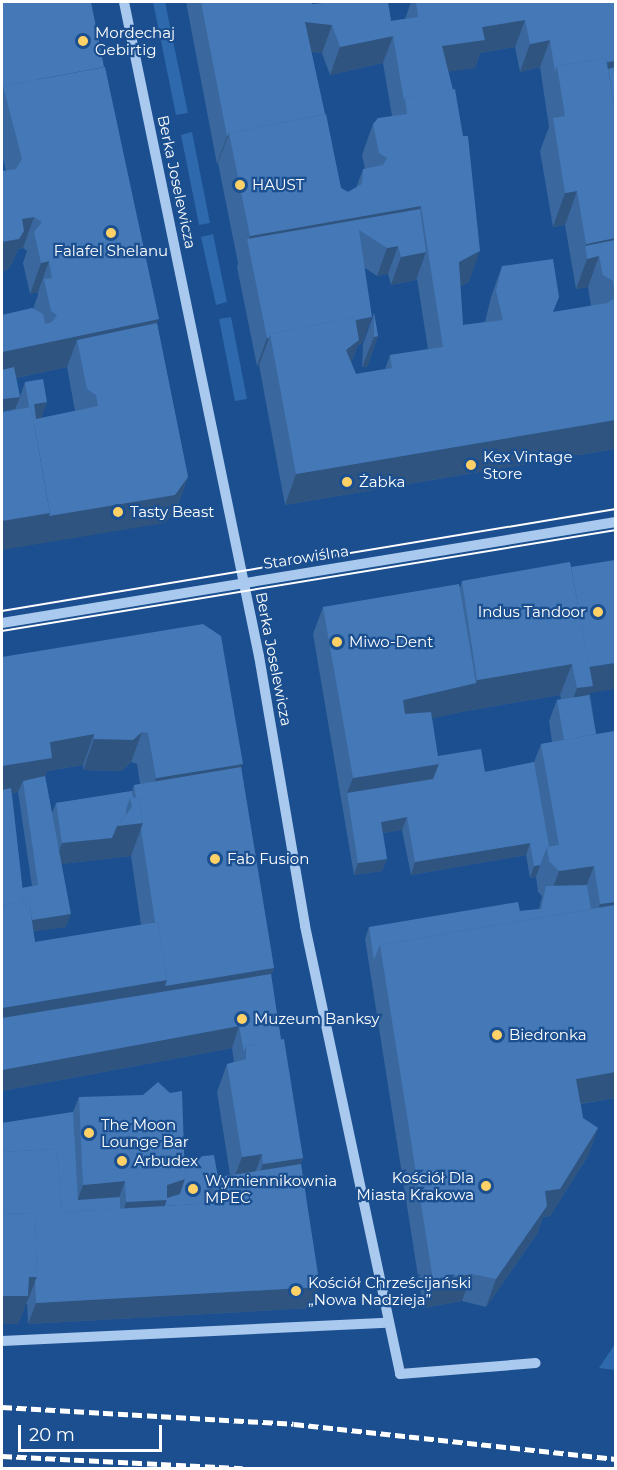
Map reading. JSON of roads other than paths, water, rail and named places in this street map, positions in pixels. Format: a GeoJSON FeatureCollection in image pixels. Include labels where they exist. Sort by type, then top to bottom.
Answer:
{"type":"FeatureCollection","features":[{"type":"Feature","properties":{"kind":"street","name":"Berka Joselewicza"},"geometry":{"type":"LineString","coordinates":[[124,2],[244,582],[305,926],[387,1323],[400,1374],[536,1363]]}},
{"type":"Feature","properties":{"kind":"street","name":"Starowiślna"},"geometry":{"type":"LineString","coordinates":[[2,623],[615,522]]}},
{"type":"Feature","properties":{"kind":"street"},"geometry":{"type":"LineString","coordinates":[[2,1341],[387,1323]]}},
{"type":"Feature","properties":{"kind":"tram line"},"geometry":{"type":"LineString","coordinates":[[2,611],[616,509]]}},
{"type":"Feature","properties":{"kind":"tram line"},"geometry":{"type":"LineString","coordinates":[[2,631],[616,530]]}},
{"type":"Feature","properties":{"kind":"railway"},"geometry":{"type":"LineString","coordinates":[[2,1407],[294,1424],[616,1459]]}},
{"type":"Feature","properties":{"kind":"railway"},"geometry":{"type":"LineString","coordinates":[[2,1456],[243,1468]]}},
{"type":"Feature","properties":{"kind":"place","name":"Mordechaj Gebirtig"},"geometry":{"type":"Point","coordinates":[83,41]}},
{"type":"Feature","properties":{"kind":"place","name":"HAUST"},"geometry":{"type":"Point","coordinates":[240,185]}},
{"type":"Feature","properties":{"kind":"place","name":"Falafel Shelanu"},"geometry":{"type":"Point","coordinates":[111,233]}},
{"type":"Feature","properties":{"kind":"place","name":"Kex Vintage Store"},"geometry":{"type":"Point","coordinates":[471,465]}},
{"type":"Feature","properties":{"kind":"place","name":"Żabka"},"geometry":{"type":"Point","coordinates":[347,482]}},
{"type":"Feature","properties":{"kind":"place","name":"Tasty Beast"},"geometry":{"type":"Point","coordinates":[118,512]}},
{"type":"Feature","properties":{"kind":"place","name":"Indus Tandoor"},"geometry":{"type":"Point","coordinates":[598,612]}},
{"type":"Feature","properties":{"kind":"place","name":"Miwo-Dent"},"geometry":{"type":"Point","coordinates":[337,642]}},
{"type":"Feature","properties":{"kind":"place","name":"Fab Fusion"},"geometry":{"type":"Point","coordinates":[215,859]}},
{"type":"Feature","properties":{"kind":"place","name":"Muzeum Banksy"},"geometry":{"type":"Point","coordinates":[242,1019]}},
{"type":"Feature","properties":{"kind":"place","name":"Biedronka"},"geometry":{"type":"Point","coordinates":[497,1035]}},
{"type":"Feature","properties":{"kind":"place","name":"The Moon Lounge Bar"},"geometry":{"type":"Point","coordinates":[89,1133]}},
{"type":"Feature","properties":{"kind":"place","name":"Arbudex"},"geometry":{"type":"Point","coordinates":[122,1161]}},
{"type":"Feature","properties":{"kind":"place","name":"Kościół Dla Miasta Krakowa"},"geometry":{"type":"Point","coordinates":[486,1186]}},
{"type":"Feature","properties":{"kind":"place","name":"Wymiennikownia MPEC"},"geometry":{"type":"Point","coordinates":[193,1189]}},
{"type":"Feature","properties":{"kind":"place","name":"Kościół Chrześcijański „Nowa Nadzieja”"},"geometry":{"type":"Point","coordinates":[296,1291]}}]}
